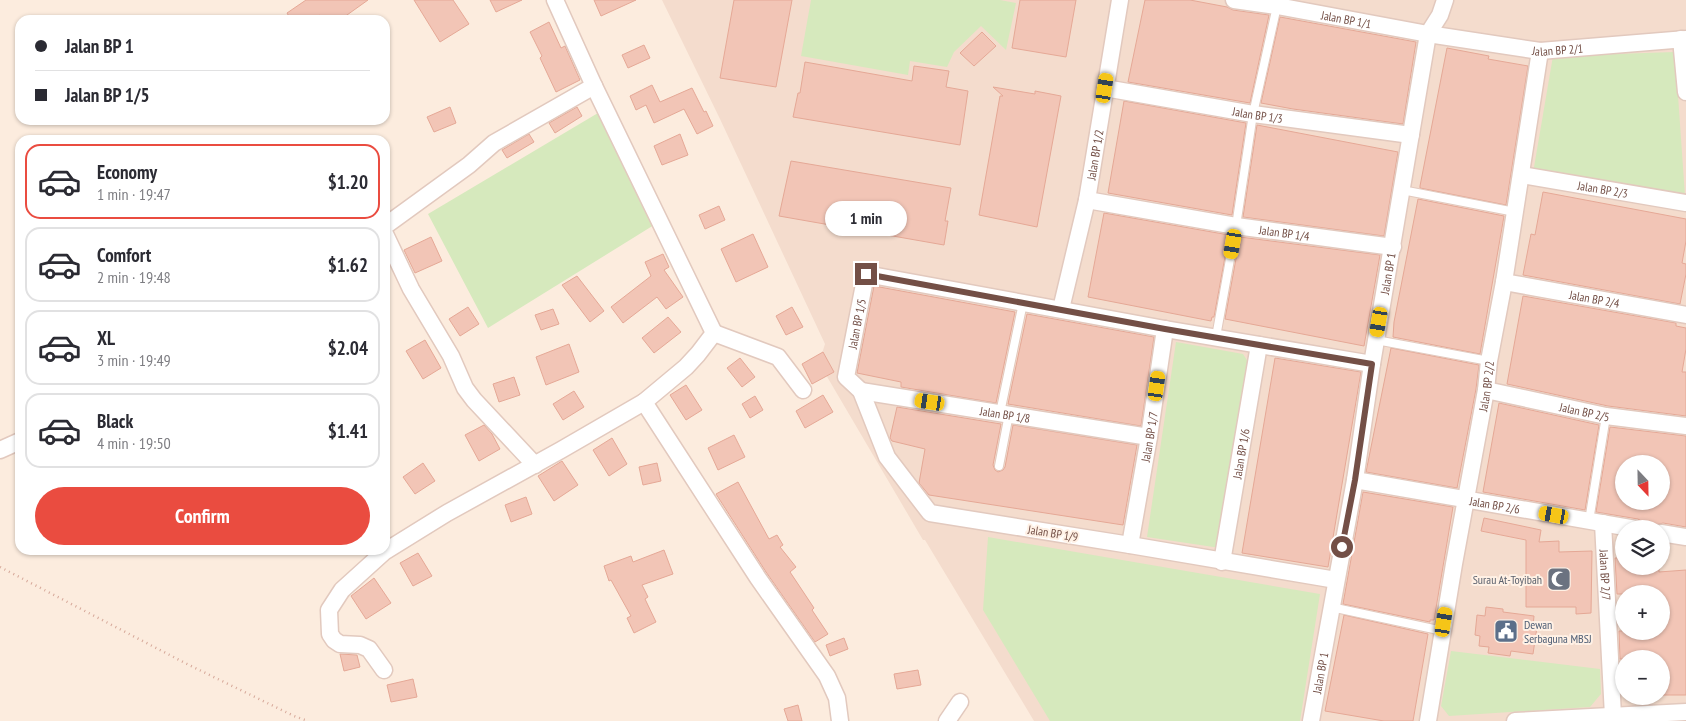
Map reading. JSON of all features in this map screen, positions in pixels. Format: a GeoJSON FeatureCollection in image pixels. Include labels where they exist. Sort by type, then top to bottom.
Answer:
{"type":"FeatureCollection","features":[{"type":"Feature","properties":{"kind":"street"},"geometry":{"type":"LineString","coordinates":[[554,0],[714,333],[778,357],[803,390]]}},
{"type":"Feature","properties":{"kind":"street","name":"Jalan BP 1/2"},"geometry":{"type":"LineString","coordinates":[[1061,309],[1087,200],[1120,0]]}},
{"type":"Feature","properties":{"kind":"street","name":"Jalan BP 1/1"},"geometry":{"type":"LineString","coordinates":[[1234,0],[1277,6],[1428,34]]}},
{"type":"Feature","properties":{"kind":"street"},"geometry":{"type":"LineString","coordinates":[[1428,34],[1440,15],[1445,0]]}},
{"type":"Feature","properties":{"kind":"street","name":"Jalan BP 2/1"},"geometry":{"type":"LineString","coordinates":[[1428,34],[1540,51],[1683,39]]}},
{"type":"Feature","properties":{"kind":"street","name":"Jalan BP 1"},"geometry":{"type":"LineString","coordinates":[[1311,721],[1355,480],[1372,364],[1428,34]]}},
{"type":"Feature","properties":{"kind":"street"},"geometry":{"type":"LineString","coordinates":[[1683,39],[1686,92]]}},
{"type":"Feature","properties":{"kind":"street","name":"Jalan BP 2/2"},"geometry":{"type":"LineString","coordinates":[[1428,721],[1522,175],[1540,51]]}},
{"type":"Feature","properties":{"kind":"street"},"geometry":{"type":"LineString","coordinates":[[390,222],[469,165],[494,144],[594,86]]}},
{"type":"Feature","properties":{"kind":"street","name":"Jalan BP 1/3"},"geometry":{"type":"LineString","coordinates":[[1105,88],[1253,114],[1411,135]]}},
{"type":"Feature","properties":{"kind":"street","name":"Jalan BP 2/3"},"geometry":{"type":"LineString","coordinates":[[1522,175],[1686,203]]}},
{"type":"Feature","properties":{"kind":"street","name":"Jalan BP 1/4"},"geometry":{"type":"LineString","coordinates":[[1087,200],[1236,226],[1393,247]]}},
{"type":"Feature","properties":{"kind":"street"},"geometry":{"type":"LineString","coordinates":[[390,245],[411,289],[451,356],[465,388],[535,465]]}},
{"type":"Feature","properties":{"kind":"street","name":"Jalan BP 1/5"},"geometry":{"type":"LineString","coordinates":[[846,377],[866,274],[1165,329],[1372,364]]}},
{"type":"Feature","properties":{"kind":"street","name":"Jalan BP 2/4"},"geometry":{"type":"LineString","coordinates":[[1504,282],[1686,315]]}},
{"type":"Feature","properties":{"kind":"street","name":"Jalan BP 1/7"},"geometry":{"type":"LineString","coordinates":[[1130,545],[1165,329]]}},
{"type":"Feature","properties":{"kind":"street"},"geometry":{"type":"LineString","coordinates":[[390,548],[447,513],[644,402],[692,361],[714,333]]}},
{"type":"Feature","properties":{"kind":"street","name":"Jalan BP 1/6"},"geometry":{"type":"LineString","coordinates":[[1222,562],[1259,345]]}},
{"type":"Feature","properties":{"kind":"street","name":"Jalan BP 1/9"},"geometry":{"type":"LineString","coordinates":[[846,377],[861,392],[887,457],[930,513],[1336,580]]}},
{"type":"Feature","properties":{"kind":"street","name":"Jalan BP 2/5"},"geometry":{"type":"LineString","coordinates":[[1486,390],[1606,416],[1686,426]]}},
{"type":"Feature","properties":{"kind":"street","name":"Jalan BP 1/8"},"geometry":{"type":"LineString","coordinates":[[861,392],[1149,437]]}},
{"type":"Feature","properties":{"kind":"street"},"geometry":{"type":"LineString","coordinates":[[644,402],[758,578],[827,676],[837,698],[840,721]]}},
{"type":"Feature","properties":{"kind":"street"},"geometry":{"type":"LineString","coordinates":[[0,450],[15,443]]}},
{"type":"Feature","properties":{"kind":"street","name":"Jalan BP 2/6"},"geometry":{"type":"LineString","coordinates":[[1355,480],[1615,525]]}},
{"type":"Feature","properties":{"kind":"street","name":"Jalan BP 2/7"},"geometry":{"type":"LineString","coordinates":[[1596,522],[1613,716]]}},
{"type":"Feature","properties":{"kind":"street"},"geometry":{"type":"LineString","coordinates":[[1670,534],[1686,537]]}},
{"type":"Feature","properties":{"kind":"street"},"geometry":{"type":"LineString","coordinates":[[381,555],[342,590],[328,610],[330,634],[334,640],[340,644],[360,645],[369,649],[384,670]]}},
{"type":"Feature","properties":{"kind":"street"},"geometry":{"type":"LineString","coordinates":[[948,721],[960,702]]}},
{"type":"Feature","properties":{"kind":"street"},"geometry":{"type":"LineString","coordinates":[[1515,721],[1686,712]]}},
{"type":"Feature","properties":{"kind":"lane"},"geometry":{"type":"LineString","coordinates":[[1216,337],[1236,226],[1253,114],[1277,6]]}},
{"type":"Feature","properties":{"kind":"lane"},"geometry":{"type":"LineString","coordinates":[[1402,190],[1515,212]]}},
{"type":"Feature","properties":{"kind":"lane"},"geometry":{"type":"LineString","coordinates":[[999,466],[1004,414],[1023,302]]}},
{"type":"Feature","properties":{"kind":"lane"},"geometry":{"type":"LineString","coordinates":[[1376,340],[1489,361]]}},
{"type":"Feature","properties":{"kind":"lane"},"geometry":{"type":"LineString","coordinates":[[1596,522],[1606,416]]}},
{"type":"Feature","properties":{"kind":"lane"},"geometry":{"type":"LineString","coordinates":[[1331,607],[1443,630]]}},
{"type":"Feature","properties":{"kind":"path"},"geometry":{"type":"LineString","coordinates":[[0,567],[187,664],[308,721]]}},
{"type":"Feature","properties":{"kind":"shaded area"},"geometry":{"type":"Polygon","coordinates":[[[662,0],[1686,0],[1686,721],[1034,721],[925,540],[923,540],[819,363],[825,344],[662,0]]]}},
{"type":"Feature","properties":{"kind":"green space"},"geometry":{"type":"Polygon","coordinates":[[[811,0],[1000,0],[1016,3],[1006,50],[981,26],[954,52],[947,67],[910,61],[908,75],[801,56],[811,0]]]}},
{"type":"Feature","properties":{"kind":"green space"},"geometry":{"type":"Polygon","coordinates":[[[1675,52],[1685,196],[1533,173],[1553,56],[1675,52]]]}},
{"type":"Feature","properties":{"kind":"green space"},"geometry":{"type":"Polygon","coordinates":[[[598,113],[654,225],[488,328],[428,214],[598,113]]]}},
{"type":"Feature","properties":{"kind":"green space"},"geometry":{"type":"Polygon","coordinates":[[[1176,342],[1243,354],[1252,368],[1220,548],[1147,537],[1176,342]]]}},
{"type":"Feature","properties":{"kind":"green space"},"geometry":{"type":"Polygon","coordinates":[[[988,537],[1320,594],[1300,721],[1050,721],[983,610],[988,537]]]}},
{"type":"Feature","properties":{"kind":"green space"},"geometry":{"type":"Polygon","coordinates":[[[1451,651],[1600,669],[1601,694],[1590,707],[1449,716],[1441,706],[1451,651]]]}},
{"type":"Feature","properties":{"kind":"building"},"geometry":{"type":"Polygon","coordinates":[[[306,0],[368,0],[347,15],[288,15],[287,13],[306,0]]]}},
{"type":"Feature","properties":{"kind":"building"},"geometry":{"type":"Polygon","coordinates":[[[414,0],[453,0],[469,24],[440,42],[414,0]]]}},
{"type":"Feature","properties":{"kind":"building"},"geometry":{"type":"Polygon","coordinates":[[[490,0],[522,0],[496,12],[490,0]]]}},
{"type":"Feature","properties":{"kind":"building"},"geometry":{"type":"Polygon","coordinates":[[[594,0],[636,0],[601,16],[594,0]]]}},
{"type":"Feature","properties":{"kind":"building"},"geometry":{"type":"Polygon","coordinates":[[[734,0],[792,0],[776,87],[720,78],[734,0]]]}},
{"type":"Feature","properties":{"kind":"building"},"geometry":{"type":"Polygon","coordinates":[[[1020,0],[1076,0],[1066,57],[1012,48],[1020,0]]]}},
{"type":"Feature","properties":{"kind":"building"},"geometry":{"type":"Polygon","coordinates":[[[1145,0],[1190,0],[1227,7],[1233,10],[1269,15],[1250,103],[1128,82],[1145,0]]]}},
{"type":"Feature","properties":{"kind":"building"},"geometry":{"type":"Polygon","coordinates":[[[1280,17],[1416,42],[1403,124],[1261,103],[1280,17]]]}},
{"type":"Feature","properties":{"kind":"building"},"geometry":{"type":"Polygon","coordinates":[[[549,22],[561,48],[565,46],[580,80],[556,92],[530,32],[549,22]]]}},
{"type":"Feature","properties":{"kind":"building"},"geometry":{"type":"Polygon","coordinates":[[[982,32],[996,46],[974,66],[960,53],[982,32]]]}},
{"type":"Feature","properties":{"kind":"building"},"geometry":{"type":"Polygon","coordinates":[[[644,45],[650,58],[628,68],[622,55],[644,45]]]}},
{"type":"Feature","properties":{"kind":"building"},"geometry":{"type":"Polygon","coordinates":[[[1447,48],[1489,56],[1488,59],[1528,66],[1506,205],[1420,188],[1447,48]]]}},
{"type":"Feature","properties":{"kind":"building"},"geometry":{"type":"Polygon","coordinates":[[[805,62],[912,81],[914,66],[949,71],[946,87],[968,91],[960,145],[793,117],[798,93],[800,93],[805,62]]]}},
{"type":"Feature","properties":{"kind":"building"},"geometry":{"type":"Polygon","coordinates":[[[652,85],[660,102],[692,88],[713,126],[697,134],[684,109],[654,123],[646,105],[636,110],[630,96],[652,85]]]}},
{"type":"Feature","properties":{"kind":"building"},"geometry":{"type":"Polygon","coordinates":[[[993,87],[1035,94],[1035,91],[1061,96],[1037,227],[979,215],[1000,96],[1003,96],[993,87]]]}},
{"type":"Feature","properties":{"kind":"building"},"geometry":{"type":"Polygon","coordinates":[[[1124,101],[1246,123],[1232,215],[1108,193],[1124,101]]]}},
{"type":"Feature","properties":{"kind":"building"},"geometry":{"type":"Polygon","coordinates":[[[450,107],[456,123],[434,132],[427,117],[450,107]]]}},
{"type":"Feature","properties":{"kind":"building"},"geometry":{"type":"Polygon","coordinates":[[[577,107],[582,116],[555,133],[549,123],[577,107]]]}},
{"type":"Feature","properties":{"kind":"building"},"geometry":{"type":"Polygon","coordinates":[[[1257,125],[1398,152],[1384,236],[1243,217],[1257,125]]]}},
{"type":"Feature","properties":{"kind":"building"},"geometry":{"type":"Polygon","coordinates":[[[529,134],[534,142],[507,158],[502,150],[529,134]]]}},
{"type":"Feature","properties":{"kind":"building"},"geometry":{"type":"Polygon","coordinates":[[[680,134],[688,155],[662,165],[654,146],[680,134]]]}},
{"type":"Feature","properties":{"kind":"building"},"geometry":{"type":"Polygon","coordinates":[[[791,161],[951,188],[945,221],[948,221],[944,245],[779,216],[791,161]]]}},
{"type":"Feature","properties":{"kind":"building"},"geometry":{"type":"Polygon","coordinates":[[[1543,192],[1686,219],[1686,241],[1682,263],[1686,264],[1686,274],[1680,304],[1523,275],[1531,234],[1535,235],[1543,192]]]}},
{"type":"Feature","properties":{"kind":"building"},"geometry":{"type":"Polygon","coordinates":[[[1418,199],[1504,216],[1480,354],[1393,337],[1394,322],[1418,199]]]}},
{"type":"Feature","properties":{"kind":"building"},"geometry":{"type":"Polygon","coordinates":[[[719,206],[725,220],[705,229],[699,215],[719,206]]]}},
{"type":"Feature","properties":{"kind":"building"},"geometry":{"type":"Polygon","coordinates":[[[1104,213],[1229,235],[1214,317],[1212,317],[1211,321],[1088,297],[1104,213]]]}},
{"type":"Feature","properties":{"kind":"building"},"geometry":{"type":"Polygon","coordinates":[[[753,234],[768,267],[736,282],[721,249],[753,234]]]}},
{"type":"Feature","properties":{"kind":"building"},"geometry":{"type":"Polygon","coordinates":[[[431,237],[442,261],[415,273],[404,250],[431,237]]]}},
{"type":"Feature","properties":{"kind":"building"},"geometry":{"type":"Polygon","coordinates":[[[1240,237],[1380,255],[1364,346],[1225,319],[1240,237]]]}},
{"type":"Feature","properties":{"kind":"building"},"geometry":{"type":"Polygon","coordinates":[[[663,254],[669,267],[664,270],[683,297],[666,309],[657,297],[623,323],[611,307],[651,276],[645,262],[663,254]]]}},
{"type":"Feature","properties":{"kind":"building"},"geometry":{"type":"Polygon","coordinates":[[[577,276],[604,311],[590,322],[562,285],[577,276]]]}},
{"type":"Feature","properties":{"kind":"building"},"geometry":{"type":"Polygon","coordinates":[[[874,286],[1015,312],[996,403],[901,387],[901,382],[857,373],[874,286]]]}},
{"type":"Feature","properties":{"kind":"building"},"geometry":{"type":"Polygon","coordinates":[[[1523,296],[1676,323],[1676,326],[1686,328],[1686,349],[1682,372],[1686,372],[1686,416],[1608,406],[1507,384],[1523,296]]]}},
{"type":"Feature","properties":{"kind":"building"},"geometry":{"type":"Polygon","coordinates":[[[468,307],[479,324],[460,336],[449,319],[468,307]]]}},
{"type":"Feature","properties":{"kind":"building"},"geometry":{"type":"Polygon","coordinates":[[[792,307],[803,327],[786,335],[776,316],[792,307]]]}},
{"type":"Feature","properties":{"kind":"building"},"geometry":{"type":"Polygon","coordinates":[[[553,309],[559,324],[541,330],[535,315],[553,309]]]}},
{"type":"Feature","properties":{"kind":"building"},"geometry":{"type":"Polygon","coordinates":[[[1027,314],[1154,337],[1141,426],[1008,404],[1027,314]]]}},
{"type":"Feature","properties":{"kind":"building"},"geometry":{"type":"Polygon","coordinates":[[[668,317],[681,332],[654,353],[642,338],[668,317]]]}},
{"type":"Feature","properties":{"kind":"building"},"geometry":{"type":"Polygon","coordinates":[[[425,340],[441,368],[423,379],[406,351],[425,340]]]}},
{"type":"Feature","properties":{"kind":"building"},"geometry":{"type":"Polygon","coordinates":[[[569,344],[579,372],[546,385],[536,357],[569,344]]]}},
{"type":"Feature","properties":{"kind":"building"},"geometry":{"type":"Polygon","coordinates":[[[1391,348],[1479,365],[1457,488],[1366,472],[1391,348]]]}},
{"type":"Feature","properties":{"kind":"building"},"geometry":{"type":"Polygon","coordinates":[[[823,352],[834,372],[812,384],[802,364],[823,352]]]}},
{"type":"Feature","properties":{"kind":"building"},"geometry":{"type":"Polygon","coordinates":[[[740,358],[755,377],[742,387],[727,368],[740,358]]]}},
{"type":"Feature","properties":{"kind":"building"},"geometry":{"type":"Polygon","coordinates":[[[1275,358],[1361,372],[1328,567],[1242,553],[1275,358]]]}},
{"type":"Feature","properties":{"kind":"building"},"geometry":{"type":"Polygon","coordinates":[[[514,377],[520,395],[499,402],[493,384],[514,377]]]}},
{"type":"Feature","properties":{"kind":"building"},"geometry":{"type":"Polygon","coordinates":[[[686,385],[702,410],[686,420],[670,395],[686,385]]]}},
{"type":"Feature","properties":{"kind":"building"},"geometry":{"type":"Polygon","coordinates":[[[574,391],[584,407],[563,420],[553,404],[574,391]]]}},
{"type":"Feature","properties":{"kind":"building"},"geometry":{"type":"Polygon","coordinates":[[[823,395],[833,412],[805,428],[796,411],[823,395]]]}},
{"type":"Feature","properties":{"kind":"building"},"geometry":{"type":"Polygon","coordinates":[[[755,396],[763,410],[750,418],[742,404],[755,396]]]}},
{"type":"Feature","properties":{"kind":"building"},"geometry":{"type":"Polygon","coordinates":[[[1499,403],[1599,425],[1585,510],[1483,492],[1499,403]]]}},
{"type":"Feature","properties":{"kind":"building"},"geometry":{"type":"Polygon","coordinates":[[[897,407],[1001,424],[993,465],[998,472],[1005,467],[1013,425],[1137,445],[1123,525],[929,495],[919,483],[925,449],[892,441],[890,438],[897,407]]]}},
{"type":"Feature","properties":{"kind":"building"},"geometry":{"type":"Polygon","coordinates":[[[484,425],[492,434],[500,449],[479,461],[465,435],[484,425]]]}},
{"type":"Feature","properties":{"kind":"building"},"geometry":{"type":"Polygon","coordinates":[[[1610,427],[1686,436],[1686,527],[1670,524],[1670,520],[1638,519],[1596,512],[1610,427]]]}},
{"type":"Feature","properties":{"kind":"building"},"geometry":{"type":"Polygon","coordinates":[[[734,435],[745,457],[718,470],[708,448],[734,435]]]}},
{"type":"Feature","properties":{"kind":"building"},"geometry":{"type":"Polygon","coordinates":[[[612,438],[627,464],[609,476],[593,450],[612,438]]]}},
{"type":"Feature","properties":{"kind":"building"},"geometry":{"type":"Polygon","coordinates":[[[562,461],[578,485],[554,501],[538,476],[562,461]]]}},
{"type":"Feature","properties":{"kind":"building"},"geometry":{"type":"Polygon","coordinates":[[[423,463],[435,481],[415,494],[403,477],[423,463]]]}},
{"type":"Feature","properties":{"kind":"building"},"geometry":{"type":"Polygon","coordinates":[[[657,463],[661,481],[643,485],[639,467],[657,463]]]}},
{"type":"Feature","properties":{"kind":"building"},"geometry":{"type":"Polygon","coordinates":[[[738,482],[769,539],[777,535],[783,545],[780,547],[796,567],[790,572],[814,608],[812,610],[828,634],[815,642],[766,572],[716,494],[738,482]]]}},
{"type":"Feature","properties":{"kind":"building"},"geometry":{"type":"Polygon","coordinates":[[[1363,492],[1453,507],[1434,620],[1430,620],[1430,622],[1343,604],[1363,492]]]}},
{"type":"Feature","properties":{"kind":"building"},"geometry":{"type":"Polygon","coordinates":[[[526,497],[532,514],[511,522],[505,505],[526,497]]]}},
{"type":"Feature","properties":{"kind":"building","name":"Surau At-Toyibah"},"geometry":{"type":"Polygon","coordinates":[[[1484,518],[1541,530],[1539,542],[1559,541],[1559,552],[1592,551],[1591,613],[1576,614],[1576,607],[1526,607],[1526,540],[1481,531],[1484,518]]]}},
{"type":"Feature","properties":{"kind":"building"},"geometry":{"type":"Polygon","coordinates":[[[664,550],[673,574],[642,585],[648,597],[645,599],[656,622],[634,633],[627,618],[631,616],[611,580],[609,581],[604,566],[631,556],[633,562],[664,550]]]}},
{"type":"Feature","properties":{"kind":"building"},"geometry":{"type":"Polygon","coordinates":[[[418,553],[432,576],[413,586],[400,563],[418,553]]]}},
{"type":"Feature","properties":{"kind":"building"},"geometry":{"type":"Polygon","coordinates":[[[1686,570],[1686,695],[1670,695],[1670,650],[1620,650],[1619,640],[1670,640],[1670,585],[1616,585],[1616,575],[1670,575],[1670,571],[1686,570]]]}},
{"type":"Feature","properties":{"kind":"building"},"geometry":{"type":"Polygon","coordinates":[[[374,578],[391,603],[366,619],[351,596],[374,578]]]}},
{"type":"Feature","properties":{"kind":"building","name":"Dewan Serbaguna MBSJ"},"geometry":{"type":"Polygon","coordinates":[[[1486,607],[1503,609],[1503,612],[1534,616],[1533,626],[1537,627],[1533,654],[1511,651],[1510,656],[1488,653],[1489,647],[1479,646],[1480,636],[1475,635],[1477,615],[1485,616],[1486,607]]]}},
{"type":"Feature","properties":{"kind":"building"},"geometry":{"type":"Polygon","coordinates":[[[1344,615],[1428,634],[1413,721],[1384,721],[1325,711],[1344,615]]]}},
{"type":"Feature","properties":{"kind":"building"},"geometry":{"type":"Polygon","coordinates":[[[844,638],[848,649],[830,656],[826,645],[844,638]]]}},
{"type":"Feature","properties":{"kind":"building"},"geometry":{"type":"Polygon","coordinates":[[[340,654],[357,655],[360,667],[344,671],[340,654]]]}},
{"type":"Feature","properties":{"kind":"building"},"geometry":{"type":"Polygon","coordinates":[[[918,670],[921,685],[897,689],[894,674],[918,670]]]}},
{"type":"Feature","properties":{"kind":"building"},"geometry":{"type":"Polygon","coordinates":[[[413,679],[417,697],[391,702],[387,685],[413,679]]]}},
{"type":"Feature","properties":{"kind":"building"},"geometry":{"type":"Polygon","coordinates":[[[798,705],[802,721],[788,721],[784,709],[798,705]]]}},
{"type":"Feature","properties":{"kind":"place","name":"Surau At-Toyibah"},"geometry":{"type":"Point","coordinates":[1559,579]}},
{"type":"Feature","properties":{"kind":"place","name":"Dewan Serbaguna MBSJ"},"geometry":{"type":"Point","coordinates":[1506,631]}},
{"type":"Feature","properties":{"kind":"route"},"geometry":{"type":"LineString","coordinates":[[866,274],[1165,329],[1372,364],[1355,480],[1342,547]]}}]}
